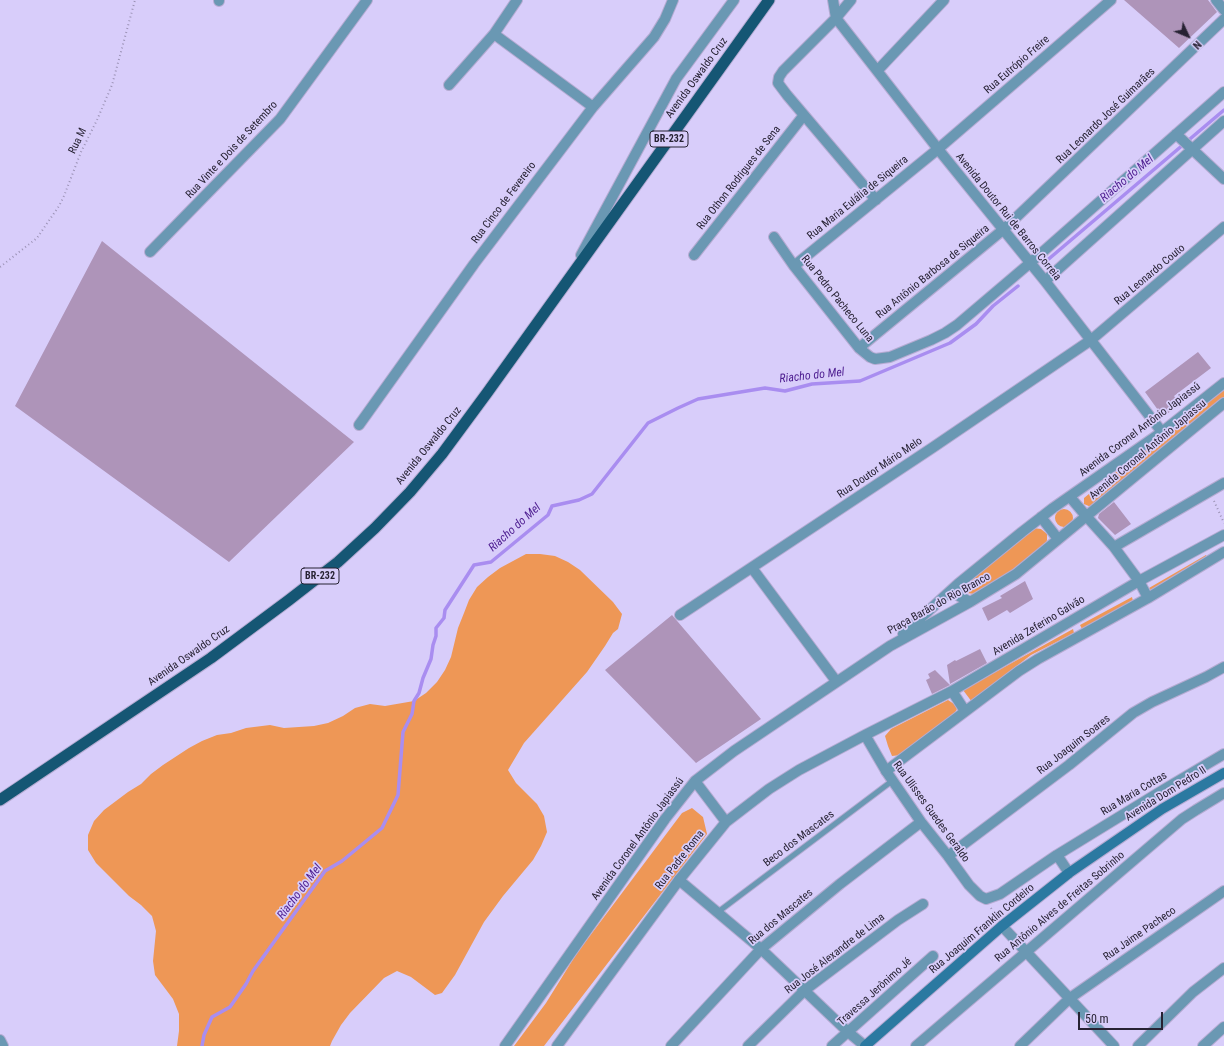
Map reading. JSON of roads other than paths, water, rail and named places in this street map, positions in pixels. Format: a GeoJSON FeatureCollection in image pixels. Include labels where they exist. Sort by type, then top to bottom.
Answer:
{"type":"FeatureCollection","features":[{"type":"Feature","properties":{"kind":"highway","name":"Avenida Oswaldo Cruz"},"geometry":{"type":"LineString","coordinates":[[0,800],[211,658],[338,562],[375,528],[410,492],[442,454],[487,394],[769,0]]}},
{"type":"Feature","properties":{"kind":"main road","name":"Avenida Dom Pedro II"},"geometry":{"type":"LineString","coordinates":[[1121,837],[1184,796],[1224,773]]}},
{"type":"Feature","properties":{"kind":"main road","name":"Rua Joaquim Franklin Cordeiro"},"geometry":{"type":"LineString","coordinates":[[865,1046],[1002,926],[1069,873],[1121,837]]}},
{"type":"Feature","properties":{"kind":"street","name":"Rua Vinte e Dois de Setembro"},"geometry":{"type":"LineString","coordinates":[[150,252],[280,119],[367,0]]}},
{"type":"Feature","properties":{"kind":"street"},"geometry":{"type":"LineString","coordinates":[[449,85],[494,34],[517,0]]}},
{"type":"Feature","properties":{"kind":"street","name":"Rua Cinco de Fevereiro"},"geometry":{"type":"LineString","coordinates":[[359,425],[474,264],[593,107],[654,37],[665,19],[673,0]]}},
{"type":"Feature","properties":{"kind":"street"},"geometry":{"type":"LineString","coordinates":[[570,277],[676,79],[734,0]]}},
{"type":"Feature","properties":{"kind":"street"},"geometry":{"type":"LineString","coordinates":[[833,0],[836,18]]}},
{"type":"Feature","properties":{"kind":"street"},"geometry":{"type":"LineString","coordinates":[[851,0],[836,18],[786,67],[779,77],[778,83],[876,200]]}},
{"type":"Feature","properties":{"kind":"street"},"geometry":{"type":"LineString","coordinates":[[878,70],[944,0]]}},
{"type":"Feature","properties":{"kind":"street","name":"Rua Eutrópio Freire"},"geometry":{"type":"LineString","coordinates":[[938,149],[1111,0]]}},
{"type":"Feature","properties":{"kind":"street"},"geometry":{"type":"LineString","coordinates":[[1216,0],[1224,10]]}},
{"type":"Feature","properties":{"kind":"street","name":"Avenida Doutor Rui de Barros Correia"},"geometry":{"type":"LineString","coordinates":[[836,18],[938,149],[1045,281],[1162,432]]}},
{"type":"Feature","properties":{"kind":"street","name":"Rua Leonardo José Guimarães"},"geometry":{"type":"LineString","coordinates":[[1004,229],[1224,19]]}},
{"type":"Feature","properties":{"kind":"street"},"geometry":{"type":"LineString","coordinates":[[494,34],[593,107]]}},
{"type":"Feature","properties":{"kind":"street","name":"Rua Pedro Pacheco Luna"},"geometry":{"type":"LineString","coordinates":[[774,237],[794,266],[860,348],[870,357],[875,359],[890,357],[945,333],[957,325],[1030,263],[1224,92]]}},
{"type":"Feature","properties":{"kind":"street","name":"Rua Othon Rodrigues de Sena"},"geometry":{"type":"LineString","coordinates":[[694,255],[804,115]]}},
{"type":"Feature","properties":{"kind":"street"},"geometry":{"type":"LineString","coordinates":[[1045,281],[1224,121]]}},
{"type":"Feature","properties":{"kind":"street"},"geometry":{"type":"LineString","coordinates":[[1176,134],[1224,179]]}},
{"type":"Feature","properties":{"kind":"street","name":"Rua Maria Eulália de Siqueira"},"geometry":{"type":"LineString","coordinates":[[794,266],[938,149]]}},
{"type":"Feature","properties":{"kind":"street","name":"Rua Leonardo Couto"},"geometry":{"type":"LineString","coordinates":[[1091,340],[1224,227]]}},
{"type":"Feature","properties":{"kind":"street","name":"Rua Antônio Barbosa de Siqueira"},"geometry":{"type":"LineString","coordinates":[[860,348],[1004,229]]}},
{"type":"Feature","properties":{"kind":"street","name":"Rua Doutor Mário Melo"},"geometry":{"type":"LineString","coordinates":[[680,615],[932,448],[1091,340]]}},
{"type":"Feature","properties":{"kind":"street","name":"Avenida Coronel Antônio Japiassú"},"geometry":{"type":"LineString","coordinates":[[1070,497],[1162,432],[1224,383]]}},
{"type":"Feature","properties":{"kind":"street","name":"Avenida Coronel Antônio Japiassu"},"geometry":{"type":"LineString","coordinates":[[1087,517],[1224,403]]}},
{"type":"Feature","properties":{"kind":"street"},"geometry":{"type":"LineString","coordinates":[[1114,547],[1224,483]]}},
{"type":"Feature","properties":{"kind":"street"},"geometry":{"type":"LineString","coordinates":[[1070,497],[1114,547],[1140,581],[1148,598]]}},
{"type":"Feature","properties":{"kind":"street","name":"Praça Barão do Rio Branco"},"geometry":{"type":"LineString","coordinates":[[890,646],[958,584],[1041,517],[1070,497]]}},
{"type":"Feature","properties":{"kind":"street"},"geometry":{"type":"LineString","coordinates":[[1041,517],[1058,539]]}},
{"type":"Feature","properties":{"kind":"street","name":"Praça Barão do Rio Branco"},"geometry":{"type":"LineString","coordinates":[[890,646],[970,602],[1016,574],[1087,517]]}},
{"type":"Feature","properties":{"kind":"street","name":"Avenida Zeferino Galvão"},"geometry":{"type":"LineString","coordinates":[[864,735],[952,691],[1140,581],[1224,535]]}},
{"type":"Feature","properties":{"kind":"street"},"geometry":{"type":"LineString","coordinates":[[886,771],[1019,671],[1148,598],[1224,552]]}},
{"type":"Feature","properties":{"kind":"street"},"geometry":{"type":"LineString","coordinates":[[752,568],[836,681]]}},
{"type":"Feature","properties":{"kind":"street"},"geometry":{"type":"LineString","coordinates":[[958,584],[959,596],[970,602]]}},
{"type":"Feature","properties":{"kind":"street","name":"Avenida Coronel Antônio Japiassú"},"geometry":{"type":"LineString","coordinates":[[505,1046],[665,820],[695,781],[734,751],[890,646]]}},
{"type":"Feature","properties":{"kind":"street","name":"Rua Joaquim Soares"},"geometry":{"type":"LineString","coordinates":[[948,856],[1070,765],[1133,713],[1152,702],[1224,667]]}},
{"type":"Feature","properties":{"kind":"street"},"geometry":{"type":"LineString","coordinates":[[952,691],[965,711]]}},
{"type":"Feature","properties":{"kind":"street","name":"Rua Ulisses Guedes Geraldo"},"geometry":{"type":"LineString","coordinates":[[864,735],[892,781],[921,822],[969,885],[980,896],[986,899]]}},
{"type":"Feature","properties":{"kind":"street","name":"Rua Padre Roma"},"geometry":{"type":"LineString","coordinates":[[557,1046],[679,880],[726,822],[769,789],[799,770],[864,735]]}},
{"type":"Feature","properties":{"kind":"street","name":"Rua Maria Cottas"},"geometry":{"type":"LineString","coordinates":[[986,899],[1000,894],[1057,855],[1224,754]]}},
{"type":"Feature","properties":{"kind":"street"},"geometry":{"type":"LineString","coordinates":[[695,781],[726,822]]}},
{"type":"Feature","properties":{"kind":"street","name":"Rua Antônio Alves de Freitas Sobrinho"},"geometry":{"type":"LineString","coordinates":[[916,1046],[1182,819],[1224,793]]}},
{"type":"Feature","properties":{"kind":"street","name":"Rua dos Mascates"},"geometry":{"type":"LineString","coordinates":[[671,1046],[761,949],[840,884],[921,822]]}},
{"type":"Feature","properties":{"kind":"street"},"geometry":{"type":"LineString","coordinates":[[1057,855],[1069,873]]}},
{"type":"Feature","properties":{"kind":"street"},"geometry":{"type":"LineString","coordinates":[[679,880],[761,949],[848,1032],[865,1046]]}},
{"type":"Feature","properties":{"kind":"street","name":"Rua Jaime Pacheco"},"geometry":{"type":"LineString","coordinates":[[1020,1046],[1070,998],[1224,891]]}},
{"type":"Feature","properties":{"kind":"street","name":"Rua José Alexandre de Lima"},"geometry":{"type":"LineString","coordinates":[[748,1046],[805,990],[898,920],[923,904]]}},
{"type":"Feature","properties":{"kind":"street"},"geometry":{"type":"LineString","coordinates":[[1002,926],[1114,1046]]}},
{"type":"Feature","properties":{"kind":"street","name":"Travessa Jerônimo Jé"},"geometry":{"type":"LineString","coordinates":[[832,1046],[933,956]]}},
{"type":"Feature","properties":{"kind":"street"},"geometry":{"type":"LineString","coordinates":[[1138,1046],[1192,992],[1224,968]]}},
{"type":"Feature","properties":{"kind":"street"},"geometry":{"type":"LineString","coordinates":[[1203,1046],[1224,1027]]}},
{"type":"Feature","properties":{"kind":"street"},"geometry":{"type":"LineString","coordinates":[[0,1040],[3,1046]]}},
{"type":"Feature","properties":{"kind":"lane","name":"Beco dos Mascates"},"geometry":{"type":"LineString","coordinates":[[718,912],[892,781]]}},
{"type":"Feature","properties":{"kind":"waterway","name":"Riacho do Mel"},"geometry":{"type":"LineString","coordinates":[[1044,263],[1224,110]]}},
{"type":"Feature","properties":{"kind":"waterway","name":"Riacho do Mel"},"geometry":{"type":"LineString","coordinates":[[202,1046],[204,1035],[212,1017],[230,1007],[253,971],[325,871],[342,861],[382,828],[398,795],[403,732],[412,714],[414,701],[419,693],[423,678],[431,659],[436,636],[436,628],[444,618],[445,610],[474,565],[491,562],[548,515],[552,506],[579,500],[592,494],[648,423],[698,399],[765,388],[785,391],[812,384],[860,381],[950,343],[976,324],[993,306],[1018,286]]}}]}
